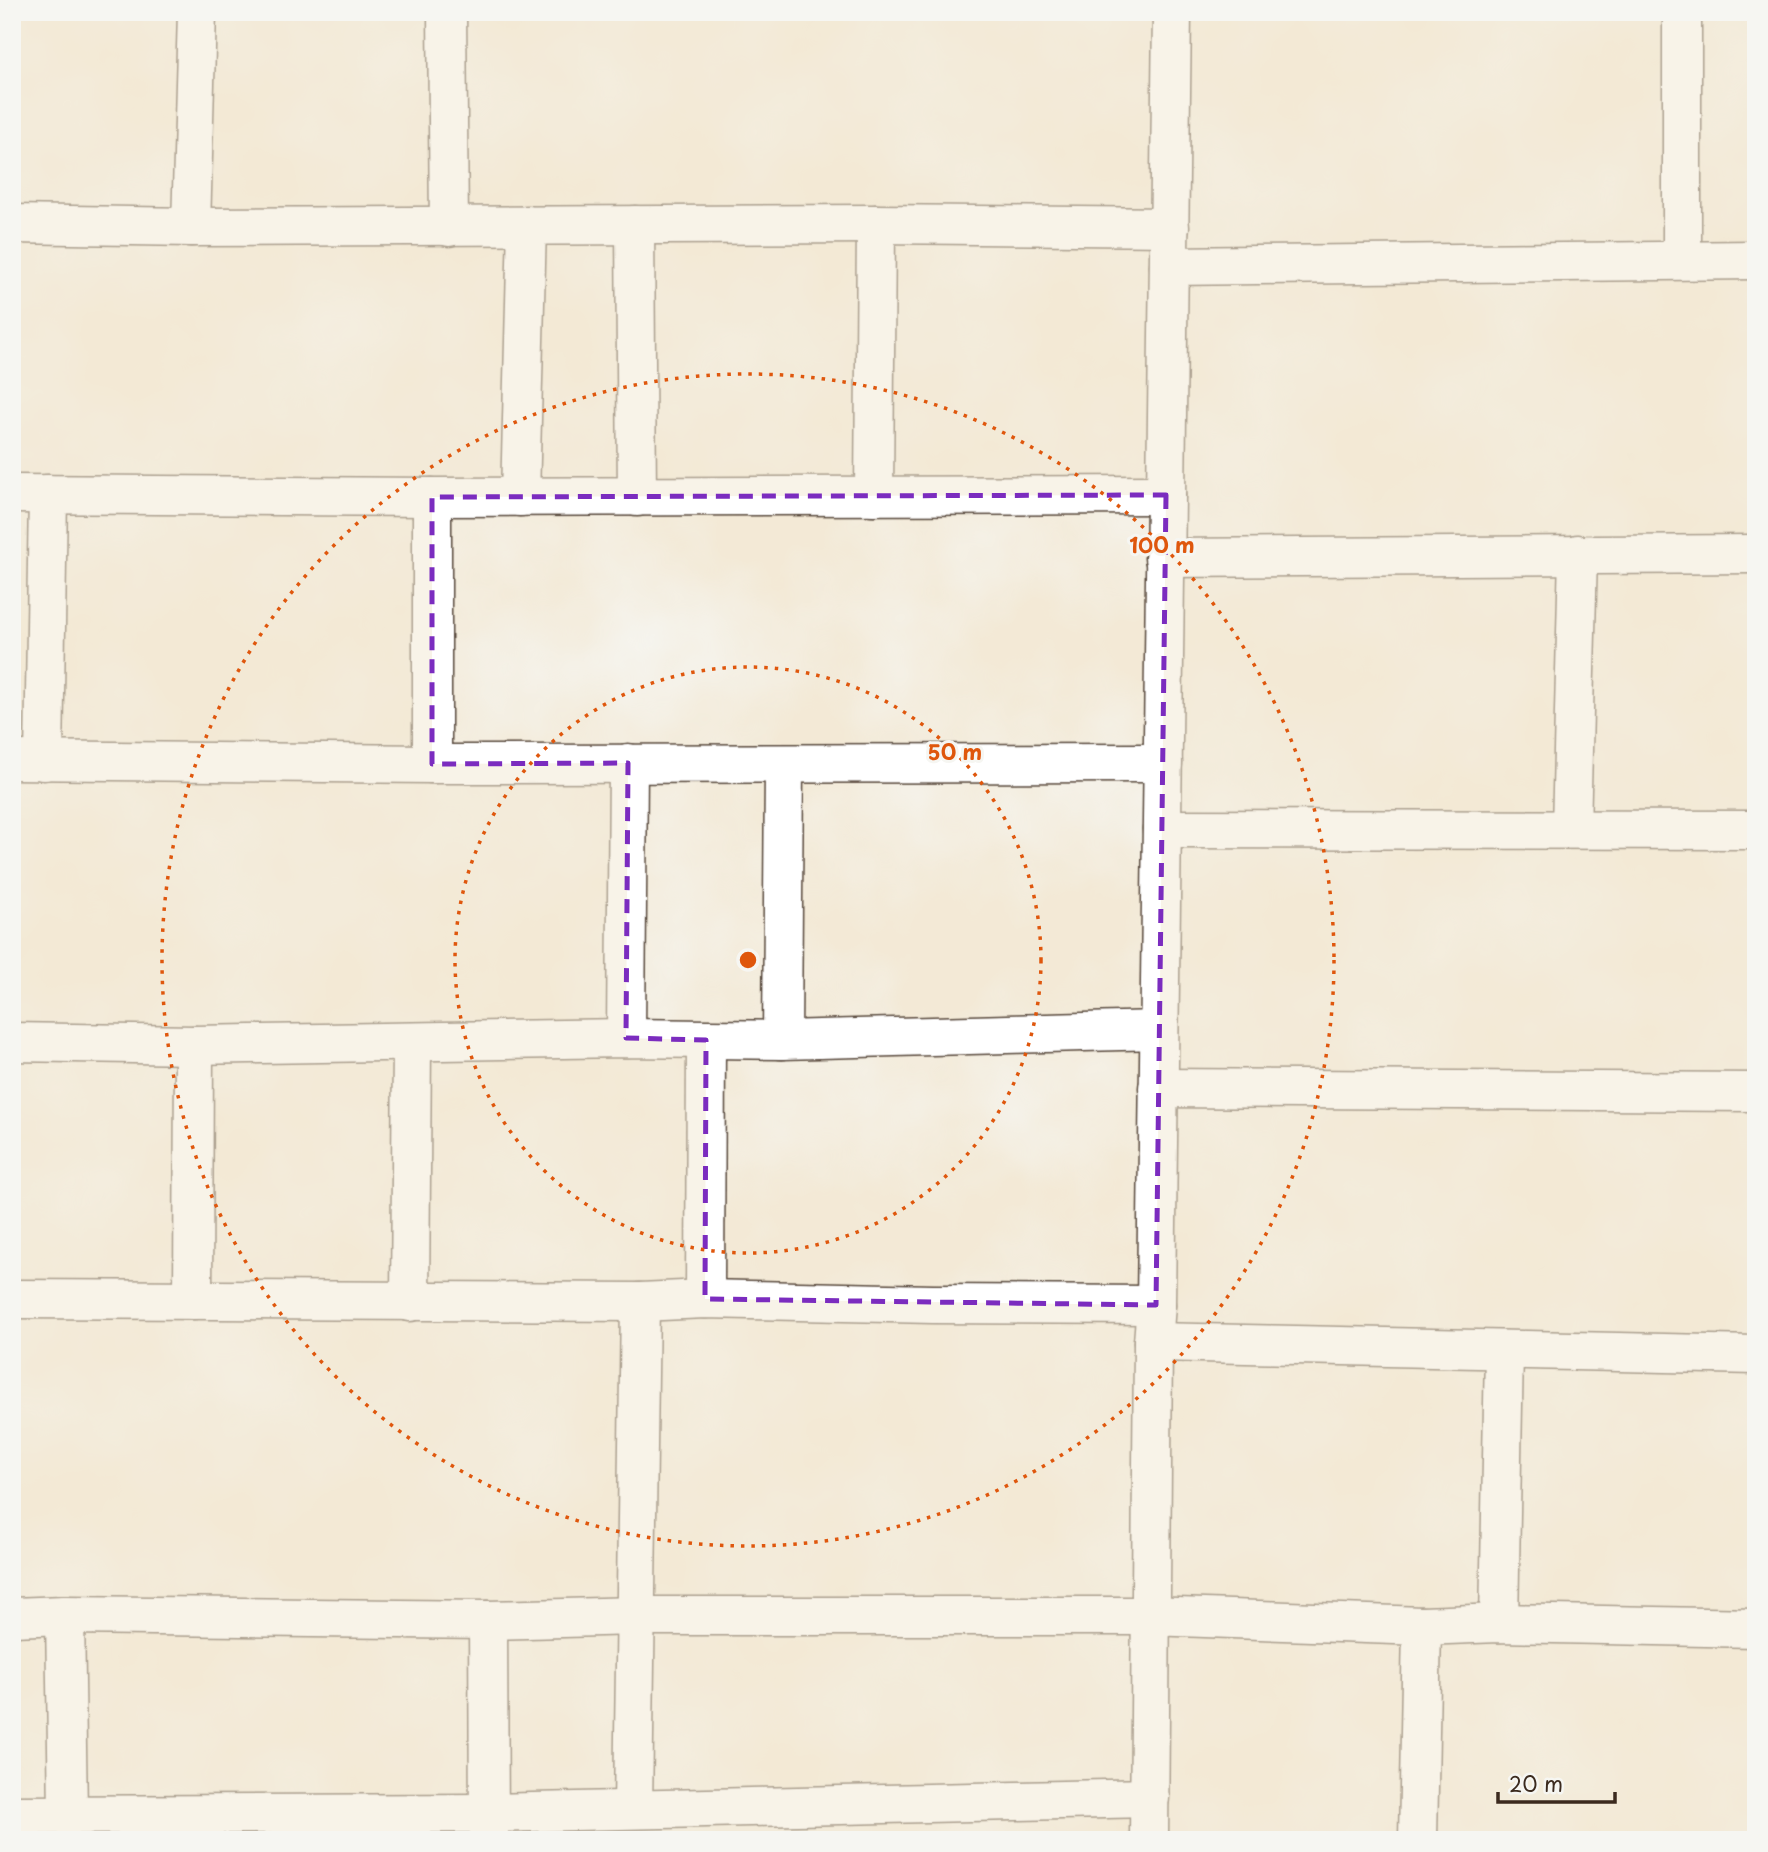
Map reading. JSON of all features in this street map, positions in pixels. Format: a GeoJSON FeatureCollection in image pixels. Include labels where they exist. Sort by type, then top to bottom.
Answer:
{"type":"FeatureCollection","features":[{"type":"Feature","properties":{"kind":"street"},"geometry":{"type":"LineString","coordinates":[[191,227],[197,12]]}},
{"type":"Feature","properties":{"kind":"street"},"geometry":{"type":"LineString","coordinates":[[447,12],[449,227]]}},
{"type":"Feature","properties":{"kind":"street"},"geometry":{"type":"LineString","coordinates":[[1149,1840],[1172,12]]}},
{"type":"Feature","properties":{"kind":"street"},"geometry":{"type":"LineString","coordinates":[[1682,12],[1682,260]]}},
{"type":"Feature","properties":{"kind":"street"},"geometry":{"type":"LineString","coordinates":[[12,224],[191,227],[876,224],[1170,227]]}},
{"type":"Feature","properties":{"kind":"street"},"geometry":{"type":"LineString","coordinates":[[874,496],[876,224]]}},
{"type":"Feature","properties":{"kind":"street"},"geometry":{"type":"LineString","coordinates":[[520,497],[527,225]]}},
{"type":"Feature","properties":{"kind":"street"},"geometry":{"type":"LineString","coordinates":[[635,225],[637,497]]}},
{"type":"Feature","properties":{"kind":"street"},"geometry":{"type":"LineString","coordinates":[[1169,266],[1756,260]]}},
{"type":"Feature","properties":{"kind":"street"},"geometry":{"type":"LineString","coordinates":[[1163,763],[784,765],[28,760],[30,494],[432,497],[1166,495]]}},
{"type":"Feature","properties":{"kind":"street"},"geometry":{"type":"LineString","coordinates":[[432,497],[432,764]]}},
{"type":"Feature","properties":{"kind":"street"},"geometry":{"type":"LineString","coordinates":[[1572,829],[1578,554]]}},
{"type":"Feature","properties":{"kind":"street"},"geometry":{"type":"LineString","coordinates":[[1164,558],[1756,554]]}},
{"type":"Feature","properties":{"kind":"street"},"geometry":{"type":"LineString","coordinates":[[626,1038],[628,763]]}},
{"type":"Feature","properties":{"kind":"street"},"geometry":{"type":"LineString","coordinates":[[782,1040],[784,765]]}},
{"type":"Feature","properties":{"kind":"street"},"geometry":{"type":"LineString","coordinates":[[1162,829],[1756,830]]}},
{"type":"Feature","properties":{"kind":"street"},"geometry":{"type":"LineString","coordinates":[[12,1042],[194,1045],[626,1038],[782,1040],[1159,1030]]}},
{"type":"Feature","properties":{"kind":"street"},"geometry":{"type":"LineString","coordinates":[[705,1298],[706,1040]]}},
{"type":"Feature","properties":{"kind":"street"},"geometry":{"type":"LineString","coordinates":[[410,1302],[412,1043]]}},
{"type":"Feature","properties":{"kind":"street"},"geometry":{"type":"LineString","coordinates":[[193,1300],[194,1045]]}},
{"type":"Feature","properties":{"kind":"street"},"geometry":{"type":"LineString","coordinates":[[1158,1088],[1756,1092]]}},
{"type":"Feature","properties":{"kind":"street"},"geometry":{"type":"LineString","coordinates":[[12,1299],[640,1302],[705,1298],[933,1304],[1155,1324],[1504,1350],[1756,1355]]}},
{"type":"Feature","properties":{"kind":"street"},"geometry":{"type":"LineString","coordinates":[[634,1809],[640,1302]]}},
{"type":"Feature","properties":{"kind":"street"},"geometry":{"type":"LineString","coordinates":[[1499,1623],[1504,1350]]}},
{"type":"Feature","properties":{"kind":"street"},"geometry":{"type":"LineString","coordinates":[[12,1617],[65,1615],[488,1620],[637,1616],[1150,1616],[1422,1626],[1499,1623],[1756,1628]]}},
{"type":"Feature","properties":{"kind":"street"},"geometry":{"type":"LineString","coordinates":[[65,1615],[68,1814]]}},
{"type":"Feature","properties":{"kind":"street"},"geometry":{"type":"LineString","coordinates":[[488,1620],[489,1826]]}},
{"type":"Feature","properties":{"kind":"street"},"geometry":{"type":"LineString","coordinates":[[1418,1840],[1422,1626]]}},
{"type":"Feature","properties":{"kind":"street"},"geometry":{"type":"LineString","coordinates":[[12,1815],[183,1812],[272,1827],[489,1826],[634,1809],[695,1824],[1150,1798]]}},
{"type":"Feature","properties":{"kind":"highlighted area"},"geometry":{"type":"Polygon","coordinates":[[[1166,495],[1156,1305],[705,1299],[706,1040],[626,1038],[628,763],[432,764],[432,497],[1166,495]]]}}]}
